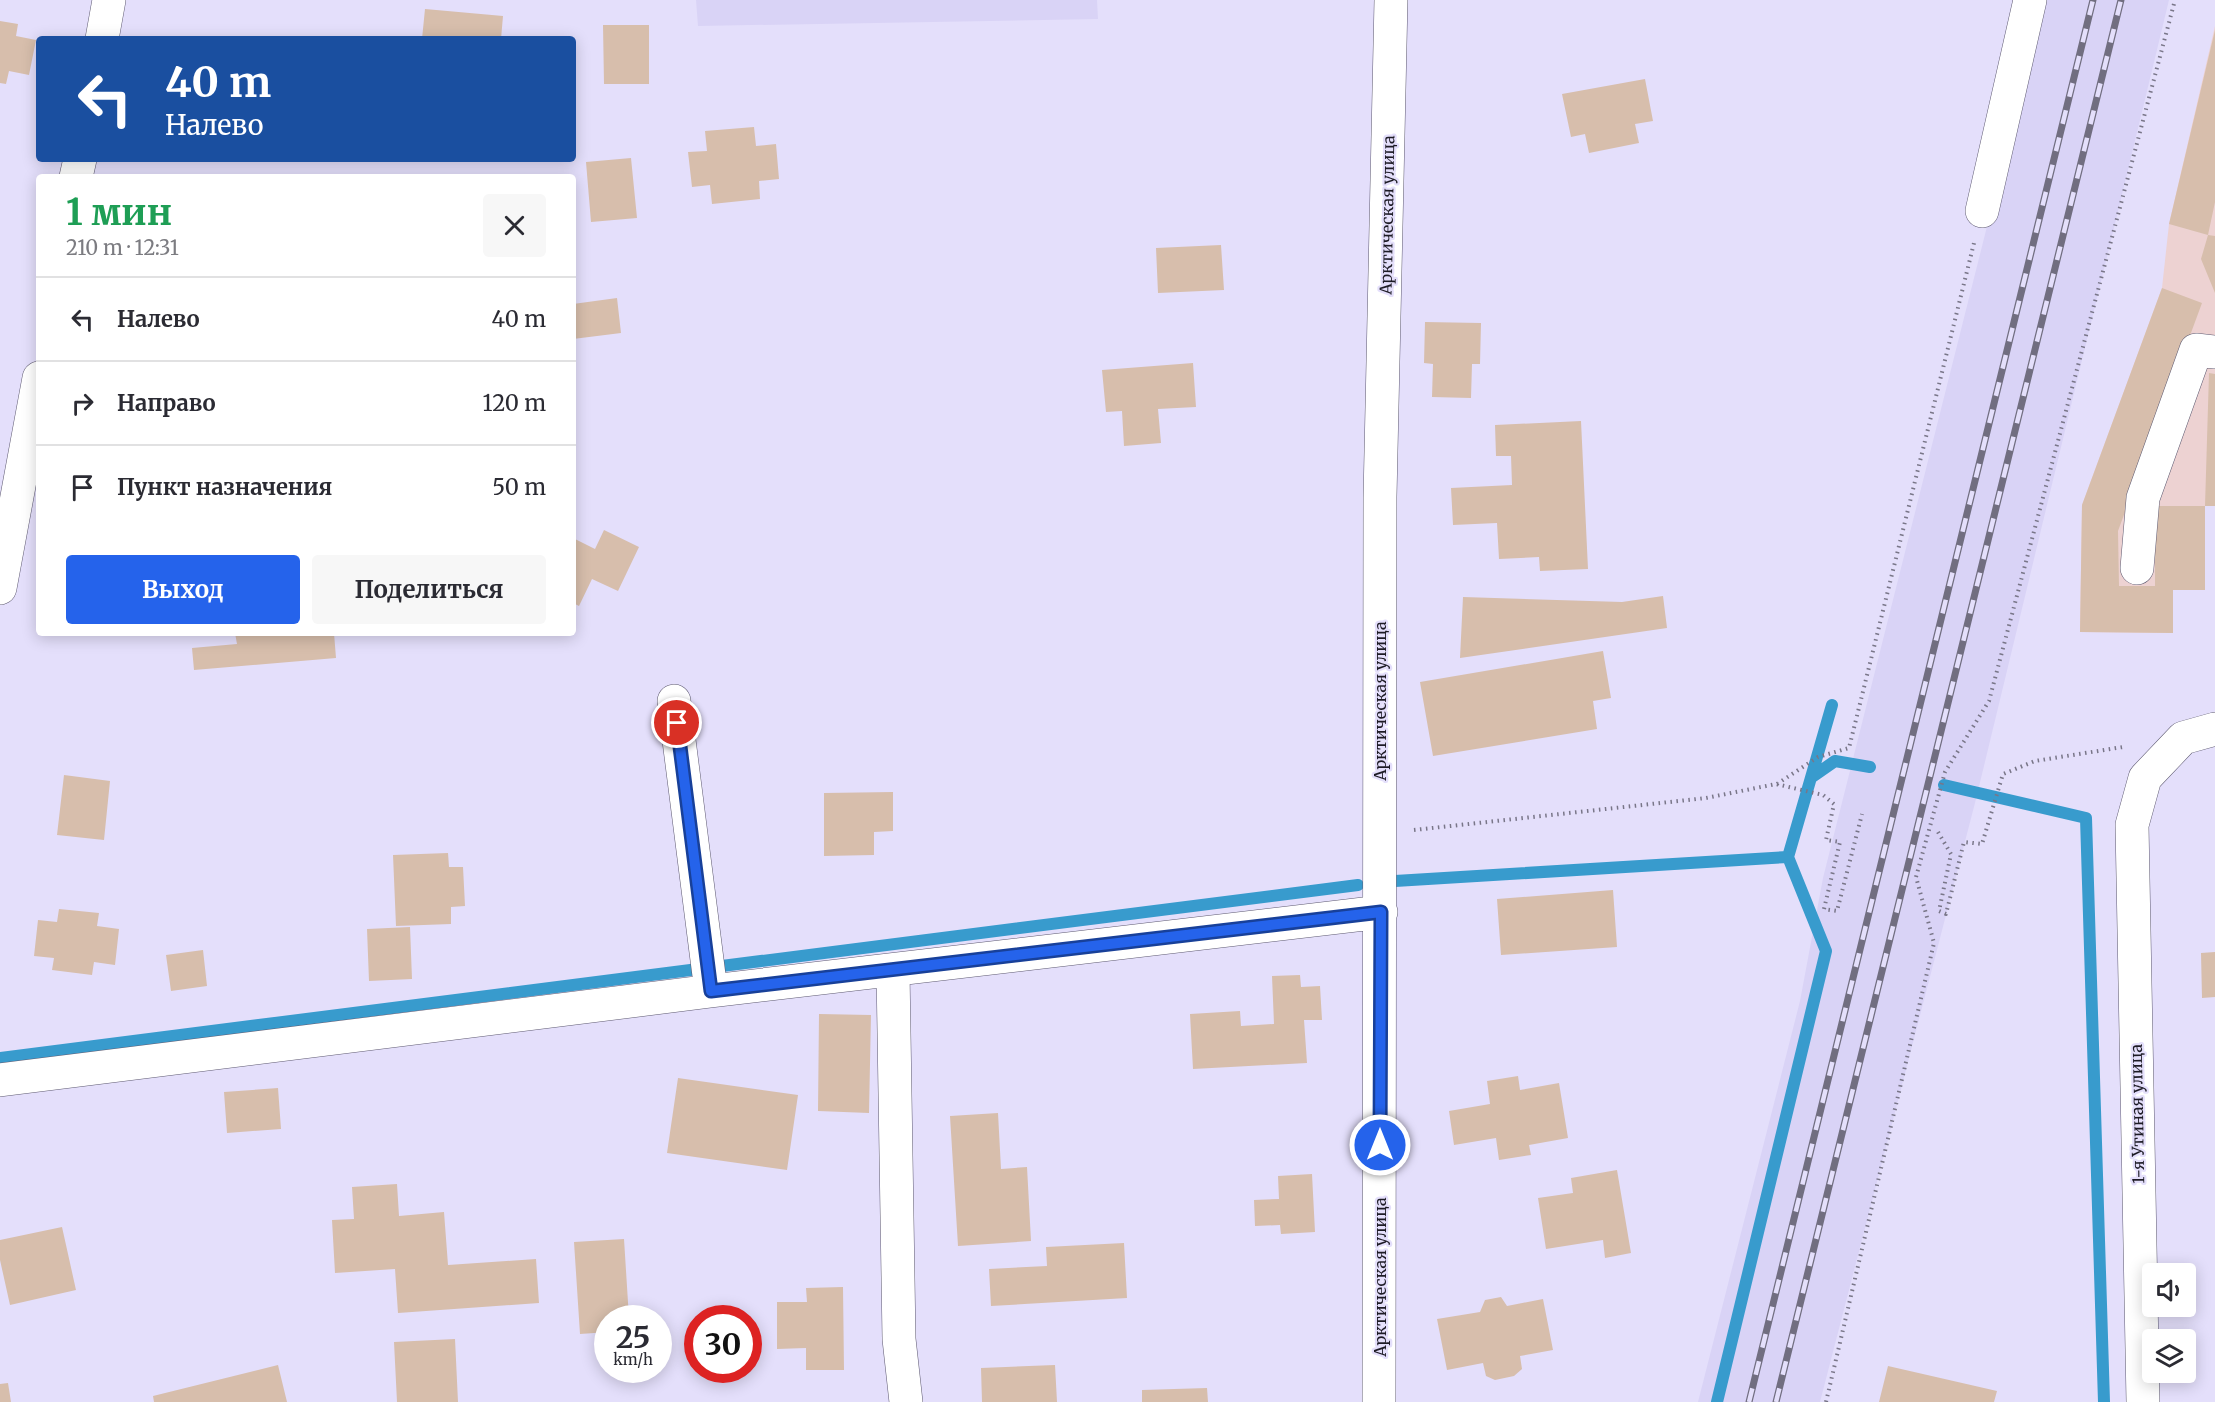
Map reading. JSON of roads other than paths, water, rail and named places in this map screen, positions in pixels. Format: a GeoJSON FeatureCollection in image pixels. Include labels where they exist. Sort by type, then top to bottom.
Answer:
{"type":"FeatureCollection","features":[{"type":"Feature","properties":{"kind":"street"},"geometry":{"type":"LineString","coordinates":[[103,36],[110,0]]}},
{"type":"Feature","properties":{"kind":"street","name":"Арктическая улица"},"geometry":{"type":"LineString","coordinates":[[1379,1402],[1380,497],[1391,0]]}},
{"type":"Feature","properties":{"kind":"street"},"geometry":{"type":"LineString","coordinates":[[1982,211],[2030,0]]}},
{"type":"Feature","properties":{"kind":"street"},"geometry":{"type":"LineString","coordinates":[[2137,568],[2143,498],[2196,350],[2215,352]]}},
{"type":"Feature","properties":{"kind":"street"},"geometry":{"type":"LineString","coordinates":[[0,588],[36,394]]}},
{"type":"Feature","properties":{"kind":"street"},"geometry":{"type":"LineString","coordinates":[[674,701],[711,991]]}},
{"type":"Feature","properties":{"kind":"street","name":"1-я Утиная улица"},"geometry":{"type":"LineString","coordinates":[[2143,1402],[2132,825],[2145,777],[2183,738],[2215,729]]}},
{"type":"Feature","properties":{"kind":"street"},"geometry":{"type":"LineString","coordinates":[[0,1080],[711,991],[1381,912]]}},
{"type":"Feature","properties":{"kind":"street"},"geometry":{"type":"LineString","coordinates":[[893,971],[899,1339],[906,1402]]}},
{"type":"Feature","properties":{"kind":"waterway"},"geometry":{"type":"LineString","coordinates":[[1717,1402],[1826,951],[1788,857],[1832,705]]}},
{"type":"Feature","properties":{"kind":"waterway"},"geometry":{"type":"LineString","coordinates":[[1812,777],[1835,761],[1870,767]]}},
{"type":"Feature","properties":{"kind":"waterway"},"geometry":{"type":"LineString","coordinates":[[1944,785],[2086,818],[2104,1402]]}},
{"type":"Feature","properties":{"kind":"waterway"},"geometry":{"type":"LineString","coordinates":[[1395,881],[1788,857]]}},
{"type":"Feature","properties":{"kind":"waterway"},"geometry":{"type":"LineString","coordinates":[[0,1058],[1358,885]]}},
{"type":"Feature","properties":{"kind":"railway"},"geometry":{"type":"LineString","coordinates":[[1749,1402],[2093,0]]}},
{"type":"Feature","properties":{"kind":"railway"},"geometry":{"type":"LineString","coordinates":[[1776,1402],[2121,0]]}}]}
